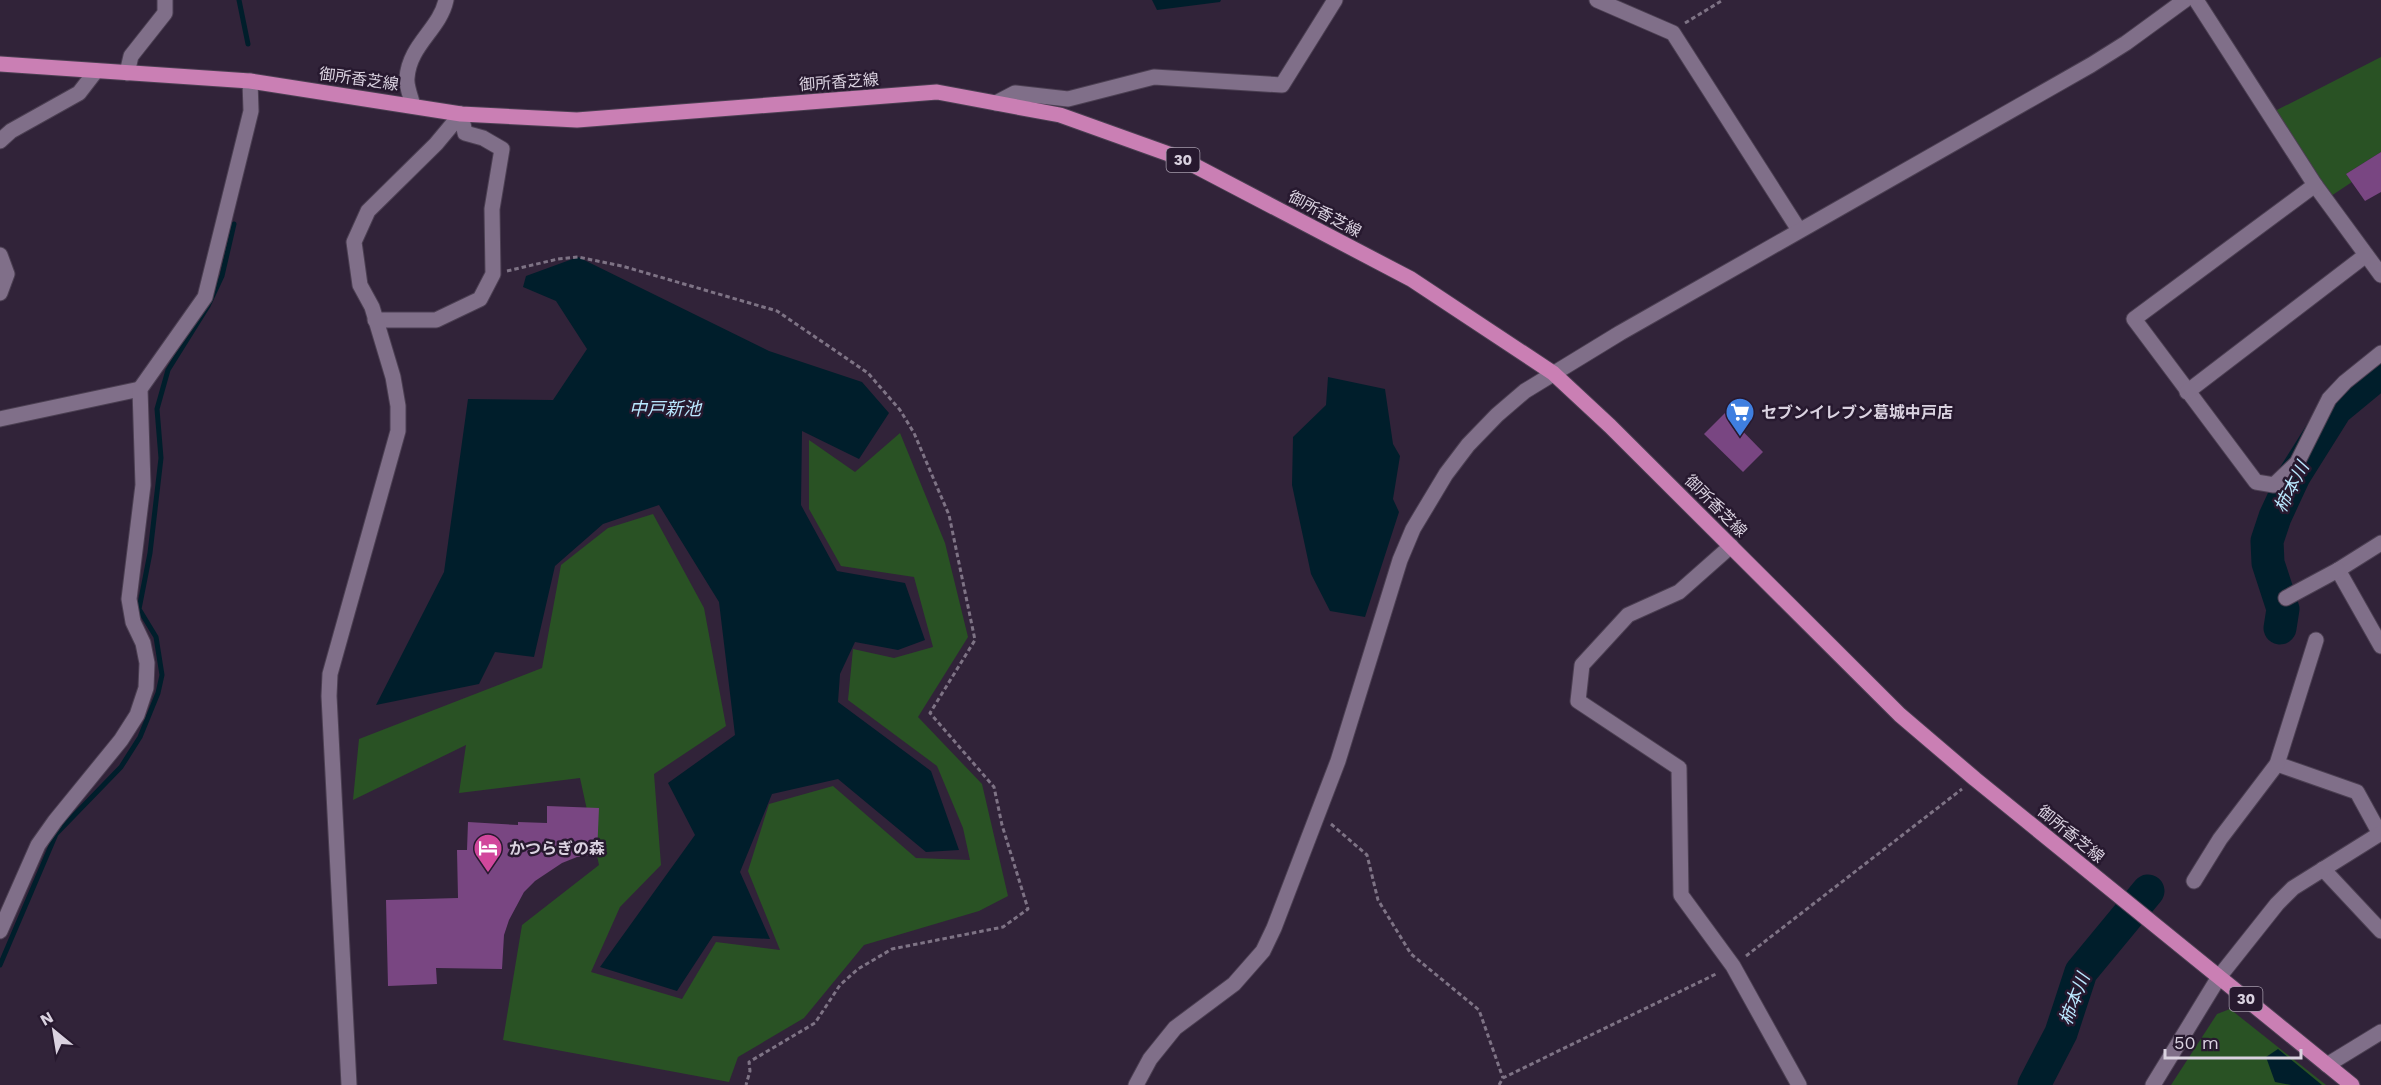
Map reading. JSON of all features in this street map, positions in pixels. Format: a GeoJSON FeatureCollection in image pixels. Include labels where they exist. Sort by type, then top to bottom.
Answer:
{"type":"FeatureCollection","features":[{"type":"Feature","properties":{"kind":"main road","name":"御所香芝線"},"geometry":{"type":"LineString","coordinates":[[0,64],[250,81],[460,114],[578,120],[937,92],[1070,118],[1180,158],[1411,279],[1553,373],[1731,546],[1870,686],[1975,779],[2352,1085]]}},
{"type":"Feature","properties":{"kind":"street"},"geometry":{"type":"LineString","coordinates":[[127,74],[131,56],[165,13],[165,0]]}},
{"type":"Feature","properties":{"kind":"street"},"geometry":{"type":"LineString","coordinates":[[413,106],[407,79],[413,57],[417,46],[444,12],[446,0]]}},
{"type":"Feature","properties":{"kind":"street"},"geometry":{"type":"LineString","coordinates":[[996,103],[1015,93],[1068,99],[1154,77],[1282,85],[1335,0]]}},
{"type":"Feature","properties":{"kind":"street"},"geometry":{"type":"LineString","coordinates":[[1597,0],[1671,32],[1799,230]]}},
{"type":"Feature","properties":{"kind":"street"},"geometry":{"type":"LineString","coordinates":[[1136,1085],[1150,1059],[1175,1028],[1234,984],[1263,951],[1318,813],[1352,717],[1400,560],[1413,529],[1446,474],[1468,445],[1497,415],[1525,391],[1553,373],[2091,64],[2135,37],[2185,0]]}},
{"type":"Feature","properties":{"kind":"street"},"geometry":{"type":"LineString","coordinates":[[2196,0],[2315,185],[2381,274]]}},
{"type":"Feature","properties":{"kind":"street"},"geometry":{"type":"LineString","coordinates":[[0,141],[11,131],[79,93],[96,71]]}},
{"type":"Feature","properties":{"kind":"street"},"geometry":{"type":"LineString","coordinates":[[0,931],[38,845],[121,740],[137,715],[146,688],[147,663],[143,643],[133,622],[129,599],[143,485],[140,388],[205,297],[251,111],[250,81]]}},
{"type":"Feature","properties":{"kind":"street"},"geometry":{"type":"LineString","coordinates":[[1070,118],[1076,97]]}},
{"type":"Feature","properties":{"kind":"street"},"geometry":{"type":"LineString","coordinates":[[375,320],[436,320],[480,299],[493,274],[492,209],[502,149],[483,138],[465,133],[460,114]]}},
{"type":"Feature","properties":{"kind":"street"},"geometry":{"type":"LineString","coordinates":[[349,1085],[329,696],[330,674],[398,431],[398,406],[393,378],[375,320],[360,285],[354,242],[368,211],[436,144],[460,114]]}},
{"type":"Feature","properties":{"kind":"street"},"geometry":{"type":"LineString","coordinates":[[2315,185],[2134,319],[2256,482],[2274,485],[2297,463],[2329,399],[2345,382],[2381,353]]}},
{"type":"Feature","properties":{"kind":"street"},"geometry":{"type":"LineString","coordinates":[[0,255],[7,274],[0,293]]}},
{"type":"Feature","properties":{"kind":"street"},"geometry":{"type":"LineString","coordinates":[[2187,392],[2366,255]]}},
{"type":"Feature","properties":{"kind":"street"},"geometry":{"type":"LineString","coordinates":[[0,419],[140,388]]}},
{"type":"Feature","properties":{"kind":"street"},"geometry":{"type":"LineString","coordinates":[[2286,598],[2338,570],[2381,543]]}},
{"type":"Feature","properties":{"kind":"street"},"geometry":{"type":"LineString","coordinates":[[1731,546],[1678,592],[1629,615],[1582,665],[1578,701],[1679,768],[1681,895],[1733,966],[1799,1085]]}},
{"type":"Feature","properties":{"kind":"street"},"geometry":{"type":"LineString","coordinates":[[2338,570],[2381,646]]}},
{"type":"Feature","properties":{"kind":"street"},"geometry":{"type":"LineString","coordinates":[[2194,881],[2220,839],[2277,764],[2316,640]]}},
{"type":"Feature","properties":{"kind":"street"},"geometry":{"type":"LineString","coordinates":[[2153,1085],[2219,977],[2277,904],[2293,888],[2380,834],[2357,792],[2277,764]]}},
{"type":"Feature","properties":{"kind":"street"},"geometry":{"type":"LineString","coordinates":[[2323,868],[2381,931]]}},
{"type":"Feature","properties":{"kind":"street"},"geometry":{"type":"LineString","coordinates":[[2327,1065],[2381,1032]]}},
{"type":"Feature","properties":{"kind":"path"},"geometry":{"type":"LineString","coordinates":[[1671,32],[1723,0]]}},
{"type":"Feature","properties":{"kind":"path"},"geometry":{"type":"LineString","coordinates":[[493,274],[558,258],[578,256],[622,266],[777,312],[868,373],[900,410],[914,433],[949,515],[975,640],[930,713],[994,787],[1002,825],[1028,909],[1003,927],[892,950],[858,969],[840,986],[815,1023],[748,1062],[750,1071],[746,1085]]}},
{"type":"Feature","properties":{"kind":"path"},"geometry":{"type":"LineString","coordinates":[[1499,1085],[1503,1078],[1733,966],[1975,779]]}},
{"type":"Feature","properties":{"kind":"path"},"geometry":{"type":"LineString","coordinates":[[1318,813],[1367,855],[1378,900],[1411,954],[1479,1010],[1503,1078]]}},
{"type":"Feature","properties":{"kind":"green space"},"geometry":{"type":"Polygon","coordinates":[[[2381,57],[2381,152],[2346,174],[2352,182],[2328,198],[2273,112],[2381,57]]]}},
{"type":"Feature","properties":{"kind":"green space"},"geometry":{"type":"Polygon","coordinates":[[[900,433],[945,543],[968,637],[918,717],[982,784],[1008,896],[979,911],[864,945],[804,1018],[738,1057],[729,1082],[503,1040],[522,925],[599,865],[580,778],[459,793],[466,745],[353,800],[359,739],[542,668],[561,565],[608,528],[653,514],[704,608],[726,726],[654,774],[661,865],[620,907],[591,972],[682,999],[716,942],[780,950],[748,871],[769,804],[833,786],[916,858],[970,860],[963,828],[937,766],[848,700],[853,649],[894,658],[933,647],[914,577],[841,566],[809,509],[809,440],[855,472],[900,433]]]}},
{"type":"Feature","properties":{"kind":"green space"},"geometry":{"type":"Polygon","coordinates":[[[2230,1009],[2326,1085],[2171,1085],[2217,1014],[2230,1009]]]}},
{"type":"Feature","properties":{"kind":"water"},"geometry":{"type":"Polygon","coordinates":[[[1152,0],[1221,0],[1220,2],[1157,10],[1152,0]]]}},
{"type":"Feature","properties":{"kind":"water","name":"中戸新池"},"geometry":{"type":"Polygon","coordinates":[[[578,257],[769,351],[862,382],[889,413],[859,459],[802,431],[801,505],[837,571],[905,583],[925,640],[898,650],[855,642],[840,674],[838,702],[931,771],[959,850],[926,852],[838,779],[772,794],[740,872],[770,939],[713,936],[677,991],[600,967],[695,835],[668,783],[735,735],[719,602],[659,505],[603,524],[555,566],[534,657],[495,652],[479,684],[376,705],[444,572],[468,399],[553,400],[587,349],[556,301],[523,287],[526,276],[578,257]]]}},
{"type":"Feature","properties":{"kind":"water"},"geometry":{"type":"Polygon","coordinates":[[[1328,377],[1385,389],[1393,444],[1400,456],[1393,499],[1399,512],[1365,617],[1330,611],[1311,574],[1292,485],[1293,437],[1326,405],[1328,377]]]}},
{"type":"Feature","properties":{"kind":"water"},"geometry":{"type":"Polygon","coordinates":[[[2278,1049],[2322,1085],[2291,1085],[2275,1082],[2266,1057],[2278,1049]]]}},
{"type":"Feature","properties":{"kind":"building"},"geometry":{"type":"Polygon","coordinates":[[[2381,152],[2381,192],[2365,201],[2346,174],[2381,152]]]}},
{"type":"Feature","properties":{"kind":"building"},"geometry":{"type":"Polygon","coordinates":[[[1725,413],[1763,452],[1743,472],[1704,434],[1725,413]]]}},
{"type":"Feature","properties":{"kind":"building"},"geometry":{"type":"Polygon","coordinates":[[[547,806],[599,808],[597,854],[577,857],[562,863],[535,881],[524,892],[504,935],[502,969],[436,968],[437,984],[388,986],[386,900],[458,898],[457,850],[467,850],[468,822],[518,825],[518,822],[547,823],[547,806]]]}},
{"type":"Feature","properties":{"kind":"waterway"},"geometry":{"type":"LineString","coordinates":[[239,0],[248,44]]}},
{"type":"Feature","properties":{"kind":"waterway"},"geometry":{"type":"LineString","coordinates":[[0,965],[56,834],[121,767],[140,737],[158,693],[162,675],[156,637],[139,609],[150,553],[161,458],[157,409],[168,370],[208,306],[222,276],[234,224]]}},
{"type":"Feature","properties":{"kind":"waterway","name":"柿本川"},"geometry":{"type":"LineString","coordinates":[[2280,628],[2283,609],[2268,563],[2267,541],[2275,517],[2294,476],[2336,409],[2381,372]]}},
{"type":"Feature","properties":{"kind":"waterway","name":"柿本川"},"geometry":{"type":"LineString","coordinates":[[2034,1085],[2061,1033],[2081,972],[2148,891]]}},
{"type":"Feature","properties":{"kind":"place","name":"セブンイレブン葛城中戸店"},"geometry":{"type":"Point","coordinates":[1740,438]}},
{"type":"Feature","properties":{"kind":"place","name":"かつらぎの森"},"geometry":{"type":"Point","coordinates":[488,874]}}]}
